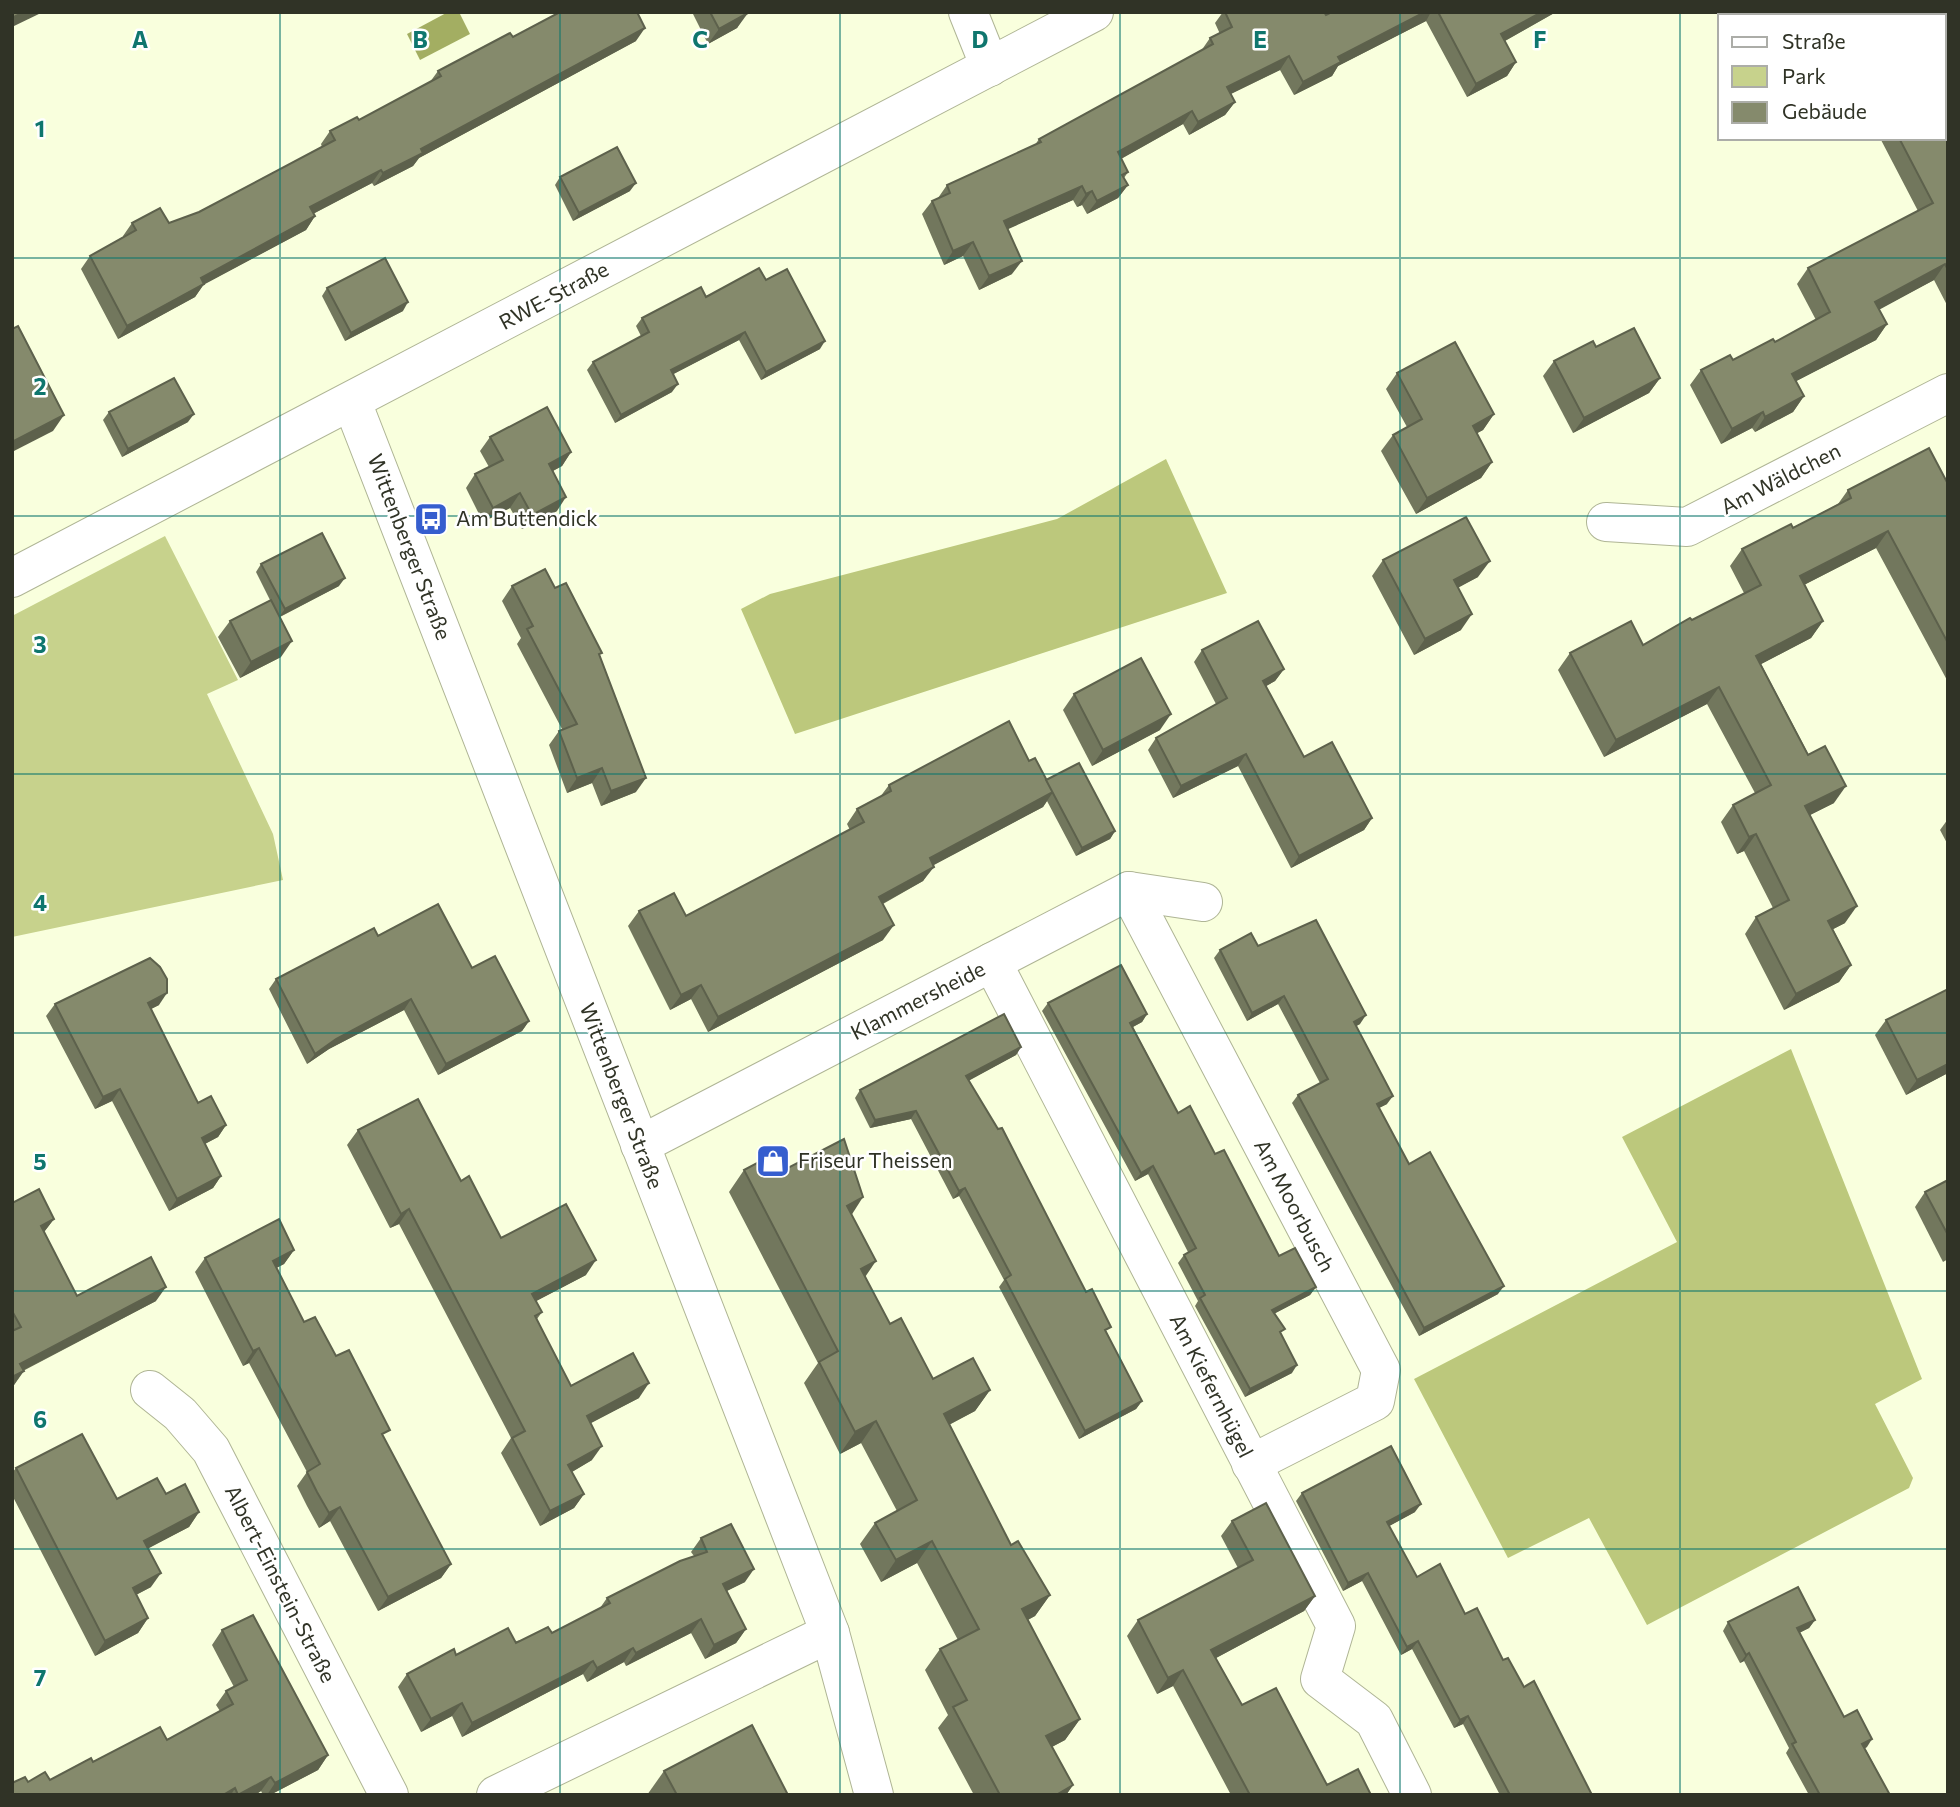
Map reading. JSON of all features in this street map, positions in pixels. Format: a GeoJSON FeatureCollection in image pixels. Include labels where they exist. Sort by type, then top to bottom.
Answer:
{"type":"FeatureCollection","features":[{"type":"Feature","properties":{"kind":"street"},"geometry":{"type":"LineString","coordinates":[[968,12],[990,67]]}},
{"type":"Feature","properties":{"kind":"street","name":"RWE-Straße"},"geometry":{"type":"LineString","coordinates":[[12,578],[1094,12]]}},
{"type":"Feature","properties":{"kind":"street","name":"Am Wäldchen"},"geometry":{"type":"LineString","coordinates":[[1606,522],[1687,527],[1948,393]]}},
{"type":"Feature","properties":{"kind":"street","name":"Wittenberger Straße"},"geometry":{"type":"LineString","coordinates":[[352,402],[830,1633],[874,1795]]}},
{"type":"Feature","properties":{"kind":"street"},"geometry":{"type":"LineString","coordinates":[[1129,891],[1203,902]]}},
{"type":"Feature","properties":{"kind":"street","name":"Klammersheide"},"geometry":{"type":"LineString","coordinates":[[640,1145],[1129,891]]}},
{"type":"Feature","properties":{"kind":"street","name":"Am Moorbusch"},"geometry":{"type":"LineString","coordinates":[[1129,891],[1172,967],[1225,1075],[1381,1370],[1375,1401],[1251,1464]]}},
{"type":"Feature","properties":{"kind":"street","name":"Am Kiefernhügel"},"geometry":{"type":"LineString","coordinates":[[992,962],[1336,1626],[1320,1679],[1374,1720],[1412,1795]]}},
{"type":"Feature","properties":{"kind":"street","name":"Albert-Einstein-Straße"},"geometry":{"type":"LineString","coordinates":[[150,1390],[180,1414],[211,1450],[389,1795]]}},
{"type":"Feature","properties":{"kind":"street"},"geometry":{"type":"LineString","coordinates":[[496,1795],[830,1633]]}},
{"type":"Feature","properties":{"kind":"green space"},"geometry":{"type":"Polygon","coordinates":[[[165,536],[238,680],[207,694],[273,834],[283,880],[12,937],[12,616],[165,536]]]}},
{"type":"Feature","properties":{"kind":"shaded area"},"geometry":{"type":"Polygon","coordinates":[[[448,12],[459,12],[470,34],[420,60],[407,34],[448,12]]]}},
{"type":"Feature","properties":{"kind":"shaded area"},"geometry":{"type":"Polygon","coordinates":[[[1166,459],[1227,593],[795,734],[741,609],[770,594],[1057,519],[1166,459]]]}},
{"type":"Feature","properties":{"kind":"shaded area"},"geometry":{"type":"Polygon","coordinates":[[[1791,1049],[1922,1379],[1875,1404],[1913,1478],[1909,1488],[1647,1625],[1589,1518],[1508,1558],[1414,1379],[1677,1242],[1622,1137],[1791,1049]]]}},
{"type":"Feature","properties":{"kind":"building"},"geometry":{"type":"Polygon","coordinates":[[[12,12],[24,12],[12,18],[12,12]]]}},
{"type":"Feature","properties":{"kind":"building"},"geometry":{"type":"Polygon","coordinates":[[[560,12],[637,12],[645,28],[421,149],[423,153],[383,173],[381,170],[310,207],[315,216],[201,278],[204,284],[127,326],[90,256],[136,230],[132,223],[160,208],[169,223],[199,212],[335,140],[330,131],[357,117],[359,120],[441,76],[438,71],[510,33],[513,37],[560,12]]]}},
{"type":"Feature","properties":{"kind":"building"},"geometry":{"type":"Polygon","coordinates":[[[710,12],[747,12],[748,13],[719,29],[710,12]]]}},
{"type":"Feature","properties":{"kind":"building"},"geometry":{"type":"Polygon","coordinates":[[[1225,12],[1324,12],[1326,15],[1332,12],[1425,12],[1338,57],[1341,62],[1303,82],[1289,56],[1227,87],[1235,102],[1198,122],[1192,111],[1118,152],[1128,172],[1122,175],[1128,185],[1097,201],[1092,191],[1086,194],[1082,186],[1004,221],[1022,261],[989,276],[973,242],[953,251],[932,201],[950,193],[947,185],[1041,142],[1039,139],[1213,44],[1210,38],[1232,27],[1225,12]]]}},
{"type":"Feature","properties":{"kind":"building"},"geometry":{"type":"Polygon","coordinates":[[[1438,12],[1542,12],[1501,34],[1516,62],[1476,84],[1438,12]]]}},
{"type":"Feature","properties":{"kind":"building"},"geometry":{"type":"Polygon","coordinates":[[[1825,12],[1898,14],[1826,14],[1825,12]]]}},
{"type":"Feature","properties":{"kind":"building"},"geometry":{"type":"Polygon","coordinates":[[[1946,82],[1948,85],[1946,113],[1946,82]]]}},
{"type":"Feature","properties":{"kind":"building"},"geometry":{"type":"Polygon","coordinates":[[[1946,132],[1948,270],[1945,264],[1875,302],[1887,324],[1792,374],[1804,396],[1765,417],[1763,412],[1732,429],[1701,370],[1730,355],[1733,360],[1773,339],[1775,342],[1830,312],[1808,268],[1933,203],[1900,140],[1946,140],[1946,132]]]}},
{"type":"Feature","properties":{"kind":"building"},"geometry":{"type":"Polygon","coordinates":[[[617,147],[636,183],[579,213],[560,177],[617,147]]]}},
{"type":"Feature","properties":{"kind":"building"},"geometry":{"type":"Polygon","coordinates":[[[385,258],[408,302],[351,333],[327,288],[385,258]]]}},
{"type":"Feature","properties":{"kind":"building"},"geometry":{"type":"Polygon","coordinates":[[[759,268],[766,280],[787,269],[825,341],[766,372],[745,332],[671,370],[678,384],[621,415],[593,362],[649,332],[642,318],[701,287],[706,297],[759,268]]]}},
{"type":"Feature","properties":{"kind":"building"},"geometry":{"type":"Polygon","coordinates":[[[18,326],[64,415],[12,442],[12,329],[18,326]]]}},
{"type":"Feature","properties":{"kind":"building"},"geometry":{"type":"Polygon","coordinates":[[[1634,328],[1660,378],[1584,418],[1554,361],[1593,341],[1596,347],[1634,328]]]}},
{"type":"Feature","properties":{"kind":"building"},"geometry":{"type":"Polygon","coordinates":[[[1455,342],[1494,414],[1473,426],[1492,462],[1427,498],[1393,435],[1422,419],[1397,373],[1455,342]]]}},
{"type":"Feature","properties":{"kind":"building"},"geometry":{"type":"Polygon","coordinates":[[[174,378],[194,414],[128,449],[109,412],[174,378]]]}},
{"type":"Feature","properties":{"kind":"building"},"geometry":{"type":"Polygon","coordinates":[[[547,407],[571,452],[549,464],[566,497],[532,515],[520,493],[493,508],[475,474],[503,460],[490,437],[547,407]]]}},
{"type":"Feature","properties":{"kind":"building"},"geometry":{"type":"Polygon","coordinates":[[[1929,448],[1948,484],[1948,643],[1888,531],[1800,576],[1823,621],[1756,656],[1808,755],[1825,746],[1846,786],[1805,806],[1857,906],[1828,921],[1851,965],[1796,994],[1756,917],[1789,900],[1756,834],[1749,837],[1733,805],[1771,785],[1719,687],[1616,740],[1570,653],[1631,621],[1643,645],[1690,618],[1692,620],[1761,585],[1742,549],[1791,524],[1793,528],[1851,498],[1848,490],[1929,448]]]}},
{"type":"Feature","properties":{"kind":"building"},"geometry":{"type":"Polygon","coordinates":[[[1466,517],[1490,561],[1454,580],[1472,614],[1425,639],[1383,560],[1466,517]]]}},
{"type":"Feature","properties":{"kind":"building"},"geometry":{"type":"Polygon","coordinates":[[[322,533],[345,578],[285,609],[261,564],[322,533]]]}},
{"type":"Feature","properties":{"kind":"building"},"geometry":{"type":"Polygon","coordinates":[[[545,569],[555,588],[566,583],[602,653],[599,654],[646,778],[611,791],[602,768],[577,778],[559,731],[577,724],[527,629],[533,626],[512,586],[545,569]]]}},
{"type":"Feature","properties":{"kind":"building"},"geometry":{"type":"Polygon","coordinates":[[[271,600],[292,641],[251,662],[230,621],[271,600]]]}},
{"type":"Feature","properties":{"kind":"building"},"geometry":{"type":"Polygon","coordinates":[[[1258,621],[1284,669],[1263,681],[1304,757],[1332,742],[1372,818],[1299,856],[1246,754],[1181,786],[1156,738],[1227,698],[1202,650],[1258,621]]]}},
{"type":"Feature","properties":{"kind":"building"},"geometry":{"type":"Polygon","coordinates":[[[1141,658],[1171,714],[1103,750],[1074,694],[1141,658]]]}},
{"type":"Feature","properties":{"kind":"building"},"geometry":{"type":"Polygon","coordinates":[[[1009,721],[1029,761],[1035,758],[1053,792],[930,858],[934,867],[879,897],[894,925],[718,1017],[701,985],[681,995],[639,911],[674,893],[686,916],[864,822],[857,809],[891,791],[889,785],[1009,721]]]}},
{"type":"Feature","properties":{"kind":"building"},"geometry":{"type":"Polygon","coordinates":[[[1079,763],[1115,831],[1082,848],[1046,780],[1079,763]]]}},
{"type":"Feature","properties":{"kind":"building"},"geometry":{"type":"Polygon","coordinates":[[[438,904],[472,968],[495,956],[529,1021],[446,1064],[411,999],[336,1039],[315,1054],[276,979],[374,928],[378,936],[438,904]]]}},
{"type":"Feature","properties":{"kind":"building"},"geometry":{"type":"Polygon","coordinates":[[[1316,920],[1366,1015],[1354,1022],[1393,1096],[1377,1104],[1409,1164],[1430,1152],[1504,1286],[1424,1328],[1298,1095],[1328,1079],[1284,996],[1252,1013],[1220,950],[1251,933],[1258,946],[1316,920]]]}},
{"type":"Feature","properties":{"kind":"building"},"geometry":{"type":"Polygon","coordinates":[[[150,958],[160,967],[167,979],[167,993],[148,1003],[198,1103],[211,1096],[226,1125],[202,1138],[221,1176],[177,1199],[120,1089],[103,1097],[55,1004],[150,958]]]}},
{"type":"Feature","properties":{"kind":"building"},"geometry":{"type":"Polygon","coordinates":[[[1121,965],[1147,1014],[1130,1023],[1178,1113],[1190,1106],[1215,1154],[1224,1150],[1279,1256],[1295,1248],[1316,1287],[1272,1310],[1285,1329],[1280,1332],[1297,1365],[1250,1389],[1200,1298],[1205,1295],[1184,1255],[1196,1248],[1153,1166],[1141,1173],[1048,1003],[1121,965]]]}},
{"type":"Feature","properties":{"kind":"building"},"geometry":{"type":"Polygon","coordinates":[[[1948,989],[1948,1064],[1917,1080],[1886,1020],[1948,989]]]}},
{"type":"Feature","properties":{"kind":"building"},"geometry":{"type":"Polygon","coordinates":[[[1004,1014],[1021,1047],[966,1076],[998,1129],[1002,1128],[1086,1292],[1092,1289],[1111,1327],[1105,1330],[1142,1401],[1085,1431],[1005,1279],[1011,1275],[965,1188],[959,1191],[916,1111],[875,1120],[860,1090],[1004,1014]]]}},
{"type":"Feature","properties":{"kind":"building"},"geometry":{"type":"Polygon","coordinates":[[[418,1099],[461,1181],[469,1176],[501,1238],[566,1204],[596,1260],[532,1294],[542,1312],[535,1316],[571,1386],[633,1353],[649,1383],[587,1416],[602,1446],[568,1465],[584,1494],[550,1511],[512,1438],[525,1431],[409,1209],[401,1214],[358,1130],[418,1099]]]}},
{"type":"Feature","properties":{"kind":"building"},"geometry":{"type":"Polygon","coordinates":[[[844,1139],[863,1197],[847,1206],[876,1261],[861,1269],[890,1324],[901,1318],[933,1379],[973,1358],[990,1390],[944,1414],[1011,1545],[1018,1541],[1050,1595],[1022,1609],[1080,1719],[1046,1736],[1073,1785],[1056,1795],[1000,1795],[953,1707],[967,1700],[940,1649],[979,1629],[932,1541],[896,1560],[875,1523],[917,1500],[876,1421],[855,1432],[819,1362],[838,1351],[744,1170],[780,1151],[788,1168],[844,1139]]]}},
{"type":"Feature","properties":{"kind":"building"},"geometry":{"type":"Polygon","coordinates":[[[1948,1180],[1948,1235],[1925,1192],[1948,1180]]]}},
{"type":"Feature","properties":{"kind":"building"},"geometry":{"type":"Polygon","coordinates":[[[39,1189],[54,1219],[41,1226],[77,1296],[151,1257],[166,1287],[20,1364],[24,1371],[12,1377],[12,1331],[21,1327],[12,1311],[12,1203],[39,1189]]]}},
{"type":"Feature","properties":{"kind":"building"},"geometry":{"type":"Polygon","coordinates":[[[279,1219],[294,1250],[273,1261],[304,1322],[315,1317],[336,1356],[349,1350],[390,1430],[382,1434],[451,1564],[388,1597],[340,1507],[329,1513],[317,1492],[307,1472],[320,1464],[259,1348],[253,1351],[205,1258],[279,1219]]]}},
{"type":"Feature","properties":{"kind":"building"},"geometry":{"type":"Polygon","coordinates":[[[82,1434],[117,1499],[157,1478],[166,1494],[185,1484],[199,1512],[144,1541],[161,1573],[133,1588],[148,1618],[105,1641],[16,1468],[82,1434]]]}},
{"type":"Feature","properties":{"kind":"building"},"geometry":{"type":"Polygon","coordinates":[[[1391,1446],[1421,1504],[1387,1522],[1417,1577],[1440,1564],[1465,1614],[1477,1608],[1503,1660],[1508,1658],[1524,1687],[1534,1681],[1592,1795],[1510,1795],[1468,1716],[1460,1720],[1418,1641],[1407,1647],[1368,1573],[1348,1583],[1302,1493],[1391,1446]]]}},
{"type":"Feature","properties":{"kind":"building"},"geometry":{"type":"Polygon","coordinates":[[[1266,1503],[1315,1596],[1211,1650],[1242,1705],[1276,1688],[1327,1785],[1358,1769],[1371,1795],[1250,1795],[1183,1670],[1168,1678],[1138,1620],[1253,1560],[1232,1521],[1266,1503]]]}},
{"type":"Feature","properties":{"kind":"building"},"geometry":{"type":"Polygon","coordinates":[[[731,1524],[754,1569],[723,1584],[746,1629],[714,1645],[701,1619],[636,1653],[633,1648],[597,1668],[593,1661],[472,1723],[462,1703],[431,1719],[407,1674],[454,1649],[456,1655],[508,1628],[516,1643],[548,1627],[552,1633],[610,1603],[607,1598],[680,1561],[707,1552],[701,1538],[731,1524]]]}},
{"type":"Feature","properties":{"kind":"building"},"geometry":{"type":"Polygon","coordinates":[[[1798,1587],[1815,1620],[1797,1628],[1844,1717],[1857,1710],[1872,1739],[1862,1744],[1890,1795],[1820,1795],[1792,1744],[1796,1742],[1749,1653],[1746,1655],[1728,1622],[1798,1587]]]}},
{"type":"Feature","properties":{"kind":"building"},"geometry":{"type":"Polygon","coordinates":[[[253,1615],[328,1755],[275,1783],[271,1777],[238,1795],[235,1788],[223,1795],[12,1795],[12,1783],[25,1777],[28,1782],[45,1772],[50,1780],[91,1758],[93,1762],[160,1727],[167,1740],[233,1704],[226,1691],[247,1680],[222,1630],[253,1615]]]}},
{"type":"Feature","properties":{"kind":"building"},"geometry":{"type":"Polygon","coordinates":[[[752,1725],[788,1795],[677,1795],[664,1771],[752,1725]]]}},
{"type":"Feature","properties":{"kind":"place","name":"Am Buttendick"},"geometry":{"type":"Point","coordinates":[431,519]}},
{"type":"Feature","properties":{"kind":"place","name":"Friseur Theissen"},"geometry":{"type":"Point","coordinates":[773,1161]}}]}
